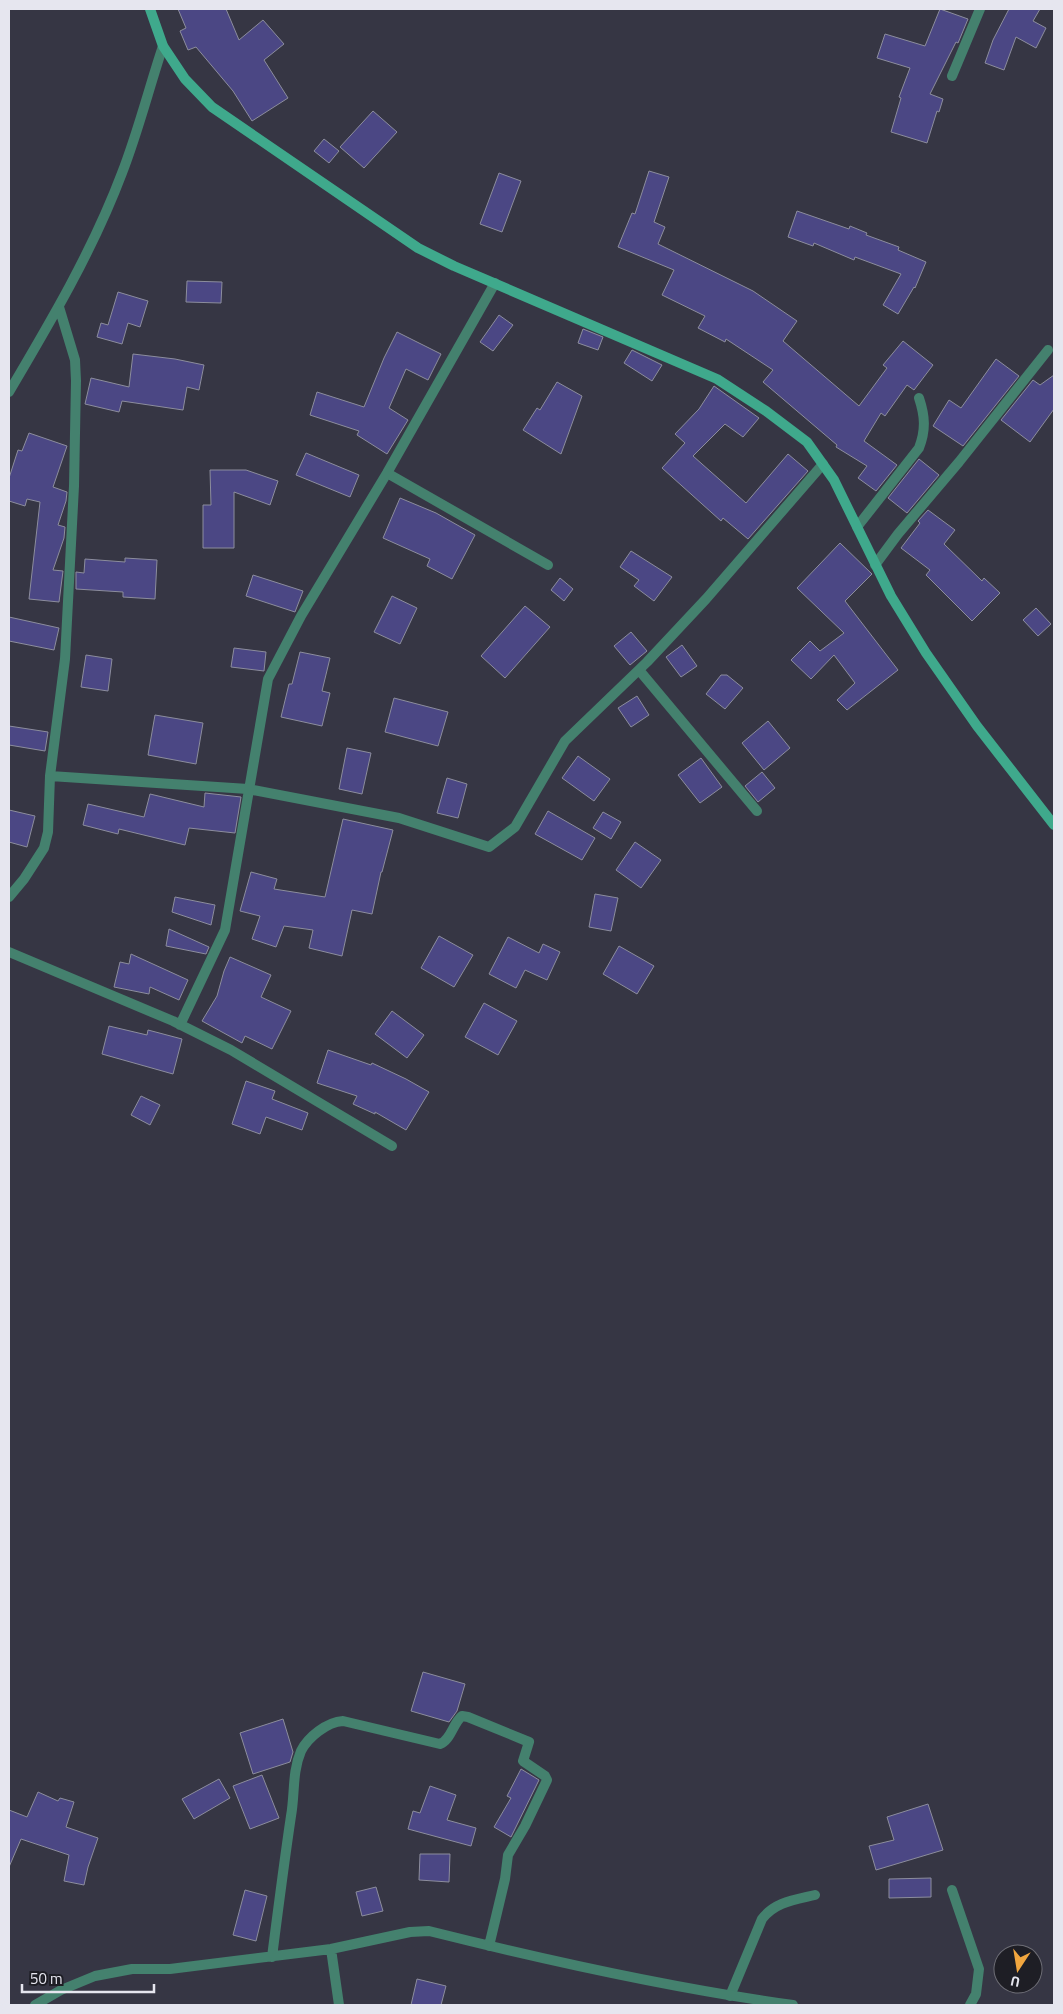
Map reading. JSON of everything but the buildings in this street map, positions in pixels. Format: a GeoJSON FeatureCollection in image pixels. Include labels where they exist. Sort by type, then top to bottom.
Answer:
{"type":"FeatureCollection","features":[{"type":"Feature","properties":{"kind":"street"},"geometry":{"type":"LineString","coordinates":[[150,9],[164,46],[185,79],[212,107],[418,248],[716,379],[766,411],[807,442],[834,480],[891,596],[926,653],[977,726],[1054,825]]}},
{"type":"Feature","properties":{"kind":"street"},"geometry":{"type":"LineString","coordinates":[[952,76],[980,9]]}},
{"type":"Feature","properties":{"kind":"street"},"geometry":{"type":"LineString","coordinates":[[9,392],[59,307],[90,246],[122,172],[164,46]]}},
{"type":"Feature","properties":{"kind":"street"},"geometry":{"type":"LineString","coordinates":[[180,1025],[225,930],[268,679],[301,616],[387,474],[495,283]]}},
{"type":"Feature","properties":{"kind":"street"},"geometry":{"type":"LineString","coordinates":[[9,897],[24,880],[44,848],[48,832],[50,776],[65,659],[76,410],[75,360],[59,307]]}},
{"type":"Feature","properties":{"kind":"street"},"geometry":{"type":"LineString","coordinates":[[875,565],[898,534],[959,462],[1048,350]]}},
{"type":"Feature","properties":{"kind":"street"},"geometry":{"type":"LineString","coordinates":[[857,527],[919,448],[925,425],[919,398]]}},
{"type":"Feature","properties":{"kind":"street"},"geometry":{"type":"LineString","coordinates":[[50,776],[248,789],[399,818],[489,847],[515,827],[565,740],[639,670],[706,599],[823,464]]}},
{"type":"Feature","properties":{"kind":"street"},"geometry":{"type":"LineString","coordinates":[[387,474],[548,565]]}},
{"type":"Feature","properties":{"kind":"street"},"geometry":{"type":"LineString","coordinates":[[639,670],[757,812]]}},
{"type":"Feature","properties":{"kind":"street"},"geometry":{"type":"LineString","coordinates":[[9,952],[180,1025],[232,1050],[392,1146]]}},
{"type":"Feature","properties":{"kind":"street"},"geometry":{"type":"LineString","coordinates":[[272,1957],[280,1883],[292,1813],[295,1770],[302,1749],[320,1730],[331,1722],[343,1721],[440,1744],[446,1741],[462,1716],[529,1742],[523,1761],[545,1776],[547,1780],[508,1855],[505,1879],[489,1946]]}},
{"type":"Feature","properties":{"kind":"street"},"geometry":{"type":"LineString","coordinates":[[952,1890],[979,1969],[976,1994],[970,2005]]}},
{"type":"Feature","properties":{"kind":"street"},"geometry":{"type":"LineString","coordinates":[[730,1996],[762,1919],[768,1911],[781,1903],[814,1895]]}},
{"type":"Feature","properties":{"kind":"street"},"geometry":{"type":"LineString","coordinates":[[35,2005],[61,1990],[95,1976],[132,1969],[170,1970],[331,1950],[410,1932],[429,1932],[551,1961],[730,1996],[793,2005]]}},
{"type":"Feature","properties":{"kind":"street"},"geometry":{"type":"LineString","coordinates":[[331,1950],[338,2005]]}}]}
